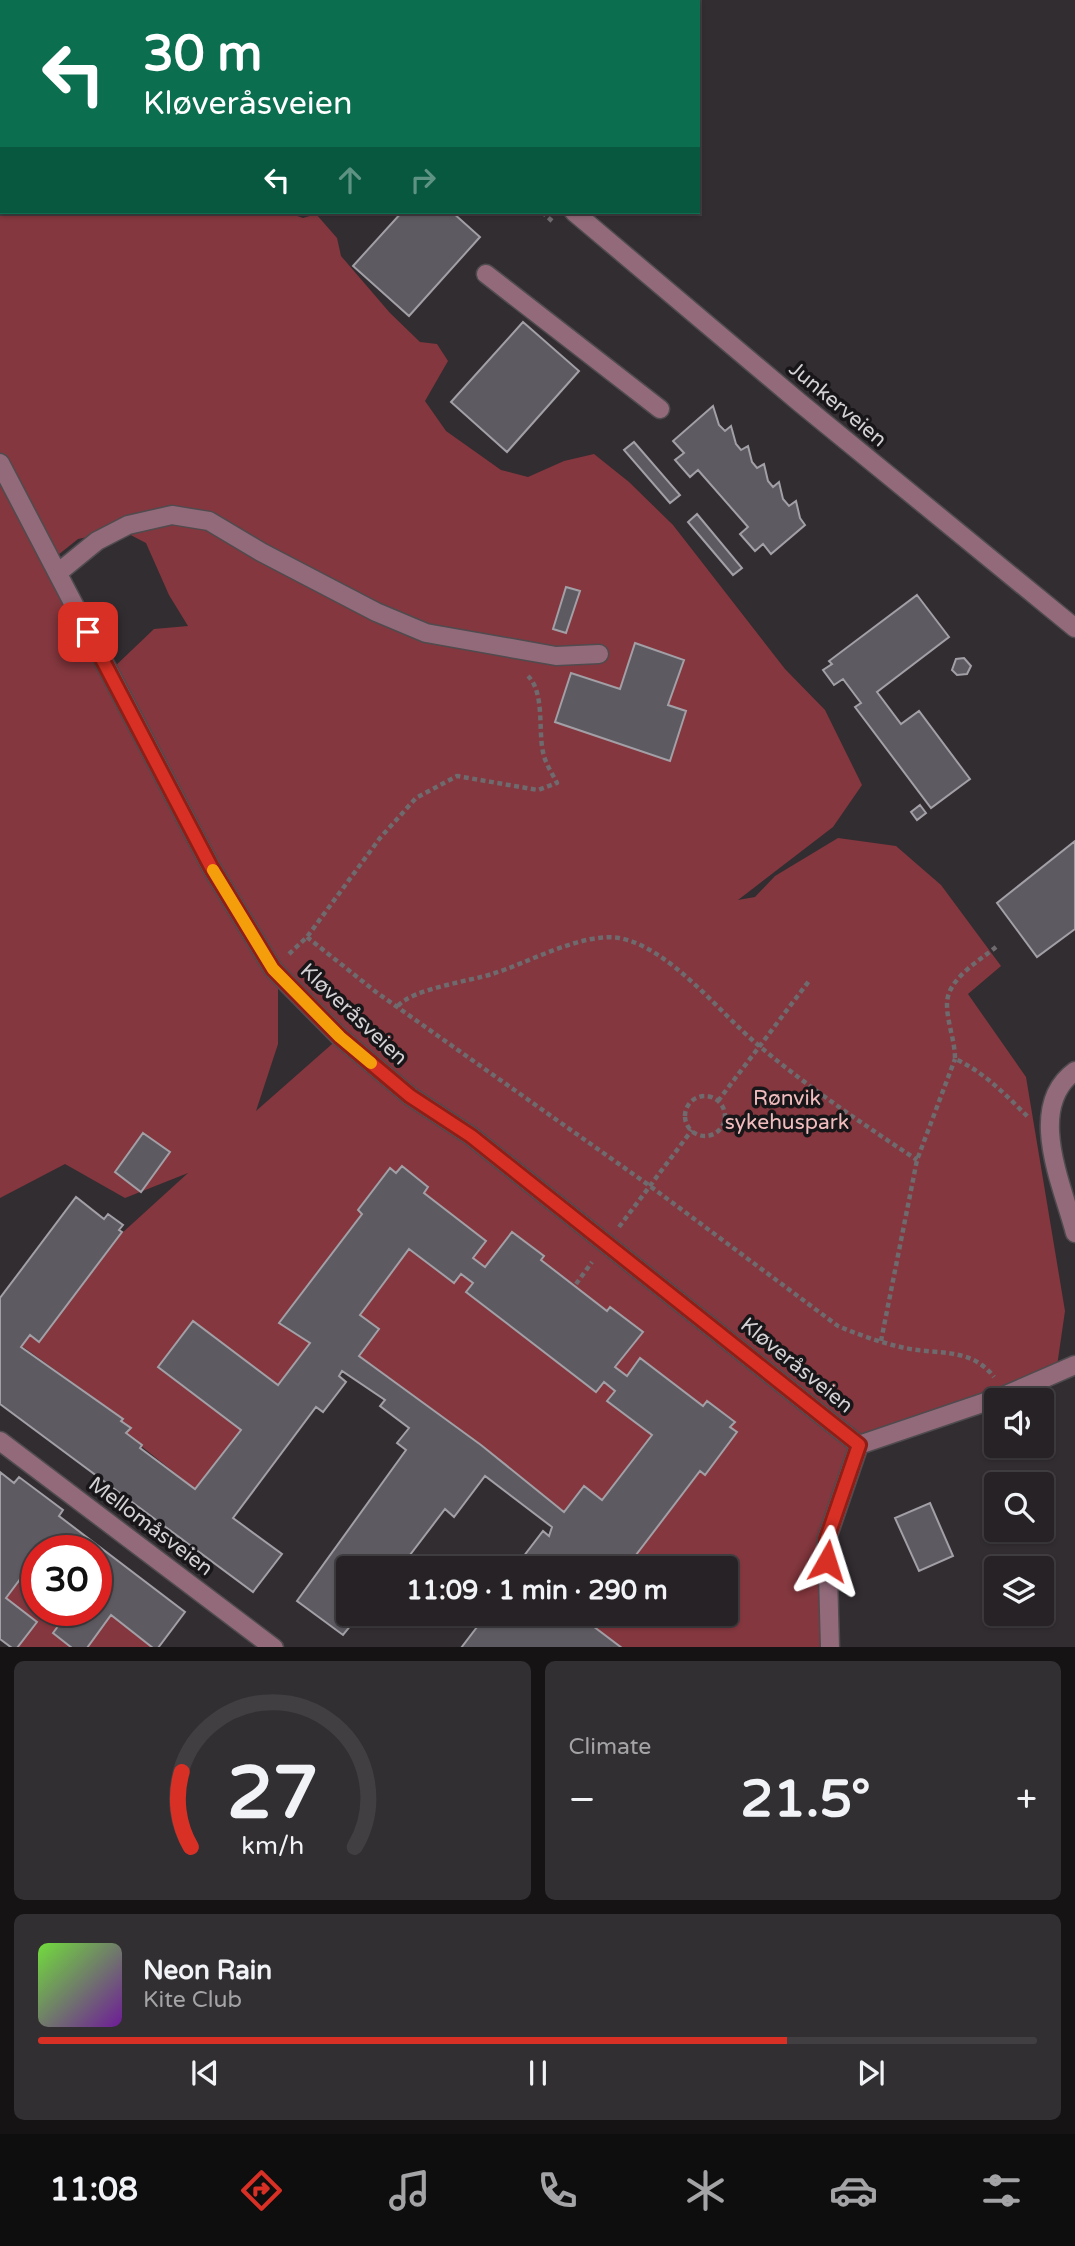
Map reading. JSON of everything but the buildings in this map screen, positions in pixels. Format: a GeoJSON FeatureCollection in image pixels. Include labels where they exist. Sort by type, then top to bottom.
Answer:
{"type":"FeatureCollection","features":[{"type":"Feature","properties":{"kind":"street","name":"Junkerveien"},"geometry":{"type":"LineString","coordinates":[[577,214],[799,402],[1075,628]]}},
{"type":"Feature","properties":{"kind":"street"},"geometry":{"type":"LineString","coordinates":[[485,274],[660,409]]}},
{"type":"Feature","properties":{"kind":"street","name":"Kløveråsveien"},"geometry":{"type":"LineString","coordinates":[[0,463],[211,867],[273,969],[340,1037],[410,1096],[471,1136],[859,1445]]}},
{"type":"Feature","properties":{"kind":"street"},"geometry":{"type":"LineString","coordinates":[[59,572],[97,541],[128,525],[172,515],[209,521],[261,552],[365,606],[426,633],[556,656],[599,654]]}},
{"type":"Feature","properties":{"kind":"street"},"geometry":{"type":"LineString","coordinates":[[1075,1071],[1067,1077],[1052,1101],[1049,1137],[1075,1233]]}},
{"type":"Feature","properties":{"kind":"street"},"geometry":{"type":"LineString","coordinates":[[1022,1388],[1075,1365]]}},
{"type":"Feature","properties":{"kind":"street"},"geometry":{"type":"LineString","coordinates":[[830,1647],[827,1538],[859,1445],[984,1402]]}},
{"type":"Feature","properties":{"kind":"street","name":"Mellomåsveien"},"geometry":{"type":"LineString","coordinates":[[0,1441],[274,1647]]}},
{"type":"Feature","properties":{"kind":"path"},"geometry":{"type":"LineString","coordinates":[[273,969],[307,937],[380,838],[416,798],[457,776],[538,790],[557,783],[544,757],[538,728],[539,699],[531,678],[521,673]]}},
{"type":"Feature","properties":{"kind":"path"},"geometry":{"type":"LineString","coordinates":[[307,937],[838,1326],[906,1349],[968,1356],[989,1370],[1001,1388]]}},
{"type":"Feature","properties":{"kind":"path"},"geometry":{"type":"LineString","coordinates":[[398,1006],[410,997],[493,974],[578,943],[599,938],[619,938],[655,953],[758,1046],[916,1160]]}},
{"type":"Feature","properties":{"kind":"path"},"geometry":{"type":"LineString","coordinates":[[881,1341],[916,1160],[955,1059],[947,1005],[949,991],[960,977],[996,947]]}},
{"type":"Feature","properties":{"kind":"path"},"geometry":{"type":"LineString","coordinates":[[718,1101],[809,981]]}},
{"type":"Feature","properties":{"kind":"path"},"geometry":{"type":"LineString","coordinates":[[955,1059],[966,1064],[1003,1093],[1049,1137]]}},
{"type":"Feature","properties":{"kind":"path"},"geometry":{"type":"LineString","coordinates":[[699,1097],[718,1101],[725,1111],[720,1129],[709,1135],[692,1130],[685,1118],[688,1105],[699,1097]]}},
{"type":"Feature","properties":{"kind":"path"},"geometry":{"type":"LineString","coordinates":[[614,1233],[692,1130]]}},
{"type":"Feature","properties":{"kind":"green space","name":"Rønvik sykehuspark"},"geometry":{"type":"Polygon","coordinates":[[[0,214],[292,214],[303,218],[316,214],[337,238],[341,256],[390,313],[420,342],[437,344],[448,361],[425,401],[446,431],[501,470],[528,477],[564,461],[594,454],[629,482],[673,525],[785,669],[825,710],[862,785],[833,827],[738,900],[755,897],[775,876],[838,838],[896,846],[941,885],[1001,966],[968,994],[1026,1077],[1065,1311],[1056,1373],[1015,1388],[984,1388],[984,1399],[859,1445],[827,1538],[830,1647],[621,1647],[593,1626],[738,1626],[738,1556],[635,1556],[700,1472],[704,1475],[736,1433],[730,1428],[735,1422],[707,1401],[704,1406],[640,1358],[627,1376],[615,1367],[642,1331],[610,1307],[607,1311],[541,1260],[544,1256],[512,1232],[485,1268],[473,1258],[486,1241],[423,1193],[428,1186],[402,1166],[397,1172],[389,1168],[358,1209],[362,1213],[279,1322],[310,1343],[278,1385],[194,1322],[158,1368],[241,1430],[195,1489],[126,1434],[130,1427],[120,1421],[122,1418],[22,1346],[30,1335],[39,1342],[121,1234],[188,1173],[125,1198],[65,1164],[0,1198],[0,214]],[[121,530],[78,539],[53,559],[111,670],[154,629],[188,626],[169,595],[146,543],[121,530]],[[278,977],[278,1044],[256,1111],[340,1037],[278,977]]]}},
{"type":"Feature","properties":{"kind":"green space"},"geometry":{"type":"Polygon","coordinates":[[[409,1249],[454,1283],[461,1274],[473,1282],[466,1293],[596,1392],[604,1382],[615,1391],[607,1401],[652,1435],[602,1501],[583,1486],[564,1511],[444,1417],[442,1419],[359,1356],[359,1315],[409,1249]]]}},
{"type":"Feature","properties":{"kind":"green space"},"geometry":{"type":"Polygon","coordinates":[[[21,1578],[21,1626],[58,1626],[53,1633],[72,1647],[17,1647],[5,1598],[21,1578]]]}},
{"type":"Feature","properties":{"kind":"green space"},"geometry":{"type":"Polygon","coordinates":[[[112,1616],[153,1647],[87,1647],[103,1626],[112,1626],[112,1616]]]}},
{"type":"Feature","properties":{"kind":"slow traffic"},"geometry":{"type":"LineString","coordinates":[[213,870],[273,969],[340,1037],[371,1063]]}},
{"type":"Feature","properties":{"kind":"route"},"geometry":{"type":"LineString","coordinates":[[88,632],[211,867],[273,969],[340,1037],[410,1096],[471,1136],[859,1445],[827,1538],[827,1561]]}}]}
